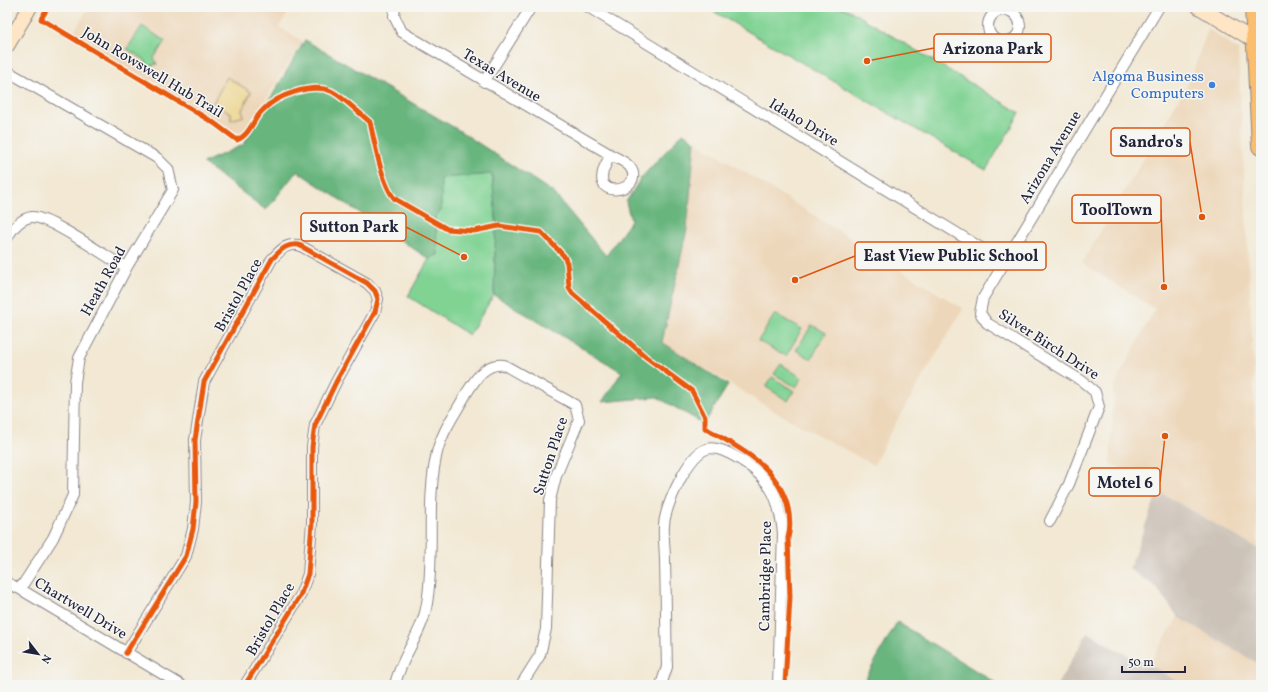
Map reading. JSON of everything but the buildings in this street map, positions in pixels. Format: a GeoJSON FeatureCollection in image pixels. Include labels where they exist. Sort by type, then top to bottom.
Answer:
{"type":"FeatureCollection","features":[{"type":"Feature","properties":{"kind":"highway"},"geometry":{"type":"LineString","coordinates":[[1254,7],[1258,43],[1261,146]]}},
{"type":"Feature","properties":{"kind":"street"},"geometry":{"type":"LineString","coordinates":[[7,46],[30,7]]}},
{"type":"Feature","properties":{"kind":"street","name":"Texas Avenue"},"geometry":{"type":"LineString","coordinates":[[395,7],[394,16],[402,32],[611,156]]}},
{"type":"Feature","properties":{"kind":"street"},"geometry":{"type":"LineString","coordinates":[[484,82],[531,7]]}},
{"type":"Feature","properties":{"kind":"street","name":"Idaho Drive"},"geometry":{"type":"LineString","coordinates":[[588,7],[1004,262]]}},
{"type":"Feature","properties":{"kind":"street","name":"Arizona Avenue"},"geometry":{"type":"LineString","coordinates":[[1004,262],[1159,7]]}},
{"type":"Feature","properties":{"kind":"street"},"geometry":{"type":"LineString","coordinates":[[1199,7],[1258,43]]}},
{"type":"Feature","properties":{"kind":"street","name":"Heath Road"},"geometry":{"type":"LineString","coordinates":[[7,71],[157,158],[168,169],[173,190],[128,266],[79,358],[75,382],[73,495],[52,538],[20,589]]}},
{"type":"Feature","properties":{"kind":"street"},"geometry":{"type":"LineString","coordinates":[[7,238],[21,221],[32,217],[49,222],[121,265],[128,266]]}},
{"type":"Feature","properties":{"kind":"street","name":"Bristol Place"},"geometry":{"type":"LineString","coordinates":[[126,653],[186,556],[194,522],[196,502],[195,440],[204,382],[272,259],[290,243],[299,245],[367,282],[375,291],[378,299],[375,312],[336,382],[315,425],[312,447],[312,523],[308,574],[300,596],[245,685]]}},
{"type":"Feature","properties":{"kind":"street","name":"Silver Birch Drive"},"geometry":{"type":"LineString","coordinates":[[1004,262],[982,298],[980,313],[987,323],[1082,381],[1095,392],[1099,407],[1069,484],[1050,521]]}},
{"type":"Feature","properties":{"kind":"street","name":"Sutton Place"},"geometry":{"type":"LineString","coordinates":[[395,685],[397,674],[419,628],[427,605],[430,576],[432,485],[436,456],[446,429],[473,382],[488,367],[496,364],[504,365],[575,405],[579,420],[556,476],[550,500],[546,629],[540,655],[521,685]]}},
{"type":"Feature","properties":{"kind":"street","name":"Cambridge Place"},"geometry":{"type":"LineString","coordinates":[[661,685],[667,667],[665,519],[674,490],[692,459],[702,450],[711,448],[732,454],[757,471],[773,491],[780,510],[783,533],[778,685]]}},
{"type":"Feature","properties":{"kind":"street","name":"Chartwell Drive"},"geometry":{"type":"LineString","coordinates":[[7,583],[20,589],[181,685]]}},
{"type":"Feature","properties":{"kind":"shaded area"},"geometry":{"type":"Polygon","coordinates":[[[89,7],[292,7],[279,27],[303,41],[242,137],[72,35],[89,7]]]}},
{"type":"Feature","properties":{"kind":"shaded area"},"geometry":{"type":"Polygon","coordinates":[[[1208,29],[1238,50],[1253,356],[1258,549],[1110,463],[1114,386],[1155,309],[1082,263],[1190,80],[1208,29]]]}},
{"type":"Feature","properties":{"kind":"shaded area"},"geometry":{"type":"Polygon","coordinates":[[[695,141],[963,309],[892,429],[874,465],[779,414],[662,342],[695,141]]]}},
{"type":"Feature","properties":{"kind":"shaded area"},"geometry":{"type":"Polygon","coordinates":[[[1158,491],[1258,549],[1259,664],[1178,617],[1156,587],[1129,569],[1158,491]]]}},
{"type":"Feature","properties":{"kind":"shaded area"},"geometry":{"type":"Polygon","coordinates":[[[1178,617],[1259,664],[1259,685],[1183,685],[1149,664],[1178,617]]]}},
{"type":"Feature","properties":{"kind":"shaded area"},"geometry":{"type":"Polygon","coordinates":[[[1088,632],[1118,651],[1149,664],[1183,685],[1057,685],[1088,632]]]}},
{"type":"Feature","properties":{"kind":"green space"},"geometry":{"type":"Polygon","coordinates":[[[706,7],[841,7],[849,10],[1020,113],[986,170],[706,7]]]}},
{"type":"Feature","properties":{"kind":"green space"},"geometry":{"type":"Polygon","coordinates":[[[142,26],[165,41],[154,58],[157,64],[147,67],[145,60],[127,49],[142,26]]]}},
{"type":"Feature","properties":{"kind":"green space"},"geometry":{"type":"Polygon","coordinates":[[[305,40],[460,131],[554,193],[606,256],[631,221],[626,202],[641,178],[683,133],[695,141],[687,229],[662,342],[728,385],[704,424],[657,397],[602,402],[622,372],[494,295],[496,217],[492,174],[441,178],[441,211],[435,217],[438,255],[429,259],[297,171],[266,210],[203,163],[243,145],[305,40]]]}},
{"type":"Feature","properties":{"kind":"green space"},"geometry":{"type":"Polygon","coordinates":[[[492,174],[496,217],[494,295],[469,335],[408,296],[429,259],[438,254],[435,217],[441,211],[440,178],[492,174]]]}},
{"type":"Feature","properties":{"kind":"green space"},"geometry":{"type":"Polygon","coordinates":[[[775,314],[802,329],[786,356],[758,341],[775,314]]]}},
{"type":"Feature","properties":{"kind":"green space"},"geometry":{"type":"Polygon","coordinates":[[[812,325],[826,333],[811,359],[796,350],[812,325]]]}},
{"type":"Feature","properties":{"kind":"green space"},"geometry":{"type":"Polygon","coordinates":[[[781,364],[802,378],[796,387],[774,374],[781,364]]]}},
{"type":"Feature","properties":{"kind":"green space"},"geometry":{"type":"Polygon","coordinates":[[[772,377],[794,391],[788,401],[766,387],[772,377]]]}},
{"type":"Feature","properties":{"kind":"green space"},"geometry":{"type":"Polygon","coordinates":[[[897,622],[999,685],[862,685],[897,622]]]}},
{"type":"Feature","properties":{"kind":"sand"},"geometry":{"type":"Polygon","coordinates":[[[227,77],[251,92],[242,110],[244,116],[231,120],[231,113],[213,103],[227,77]]]}},
{"type":"Feature","properties":{"kind":"cycle path","name":"John Rowswell Hub Trail"},"geometry":{"type":"LineString","coordinates":[[48,7],[41,19],[214,123],[237,140],[248,131],[263,110],[286,95],[314,88],[331,91],[346,101],[370,122],[382,174],[390,193],[395,199],[447,229],[474,231],[499,226],[541,232],[564,256],[567,263],[569,287],[572,293],[646,357],[692,391],[705,417],[705,428],[754,458],[774,478],[781,490],[787,504],[790,521],[788,538],[790,597],[785,685]]}},
{"type":"Feature","properties":{"kind":"cycle path"},"geometry":{"type":"LineString","coordinates":[[126,653],[186,556],[193,529],[196,502],[195,440],[204,382],[272,259],[287,246],[299,245],[367,283],[375,291],[378,299],[375,312],[336,382],[315,425],[312,447],[312,523],[308,574],[300,596],[245,685]]}},
{"type":"Feature","properties":{"kind":"place","name":"Arizona Park"},"geometry":{"type":"Point","coordinates":[867,61]}},
{"type":"Feature","properties":{"kind":"place","name":"Algoma Business Computers"},"geometry":{"type":"Point","coordinates":[1212,85]}},
{"type":"Feature","properties":{"kind":"place","name":"Sandro's"},"geometry":{"type":"Point","coordinates":[1202,217]}},
{"type":"Feature","properties":{"kind":"place","name":"Sutton Park"},"geometry":{"type":"Point","coordinates":[464,257]}},
{"type":"Feature","properties":{"kind":"place","name":"East View Public School"},"geometry":{"type":"Point","coordinates":[795,280]}},
{"type":"Feature","properties":{"kind":"place","name":"ToolTown"},"geometry":{"type":"Point","coordinates":[1164,287]}},
{"type":"Feature","properties":{"kind":"place","name":"Motel 6"},"geometry":{"type":"Point","coordinates":[1165,436]}}]}
